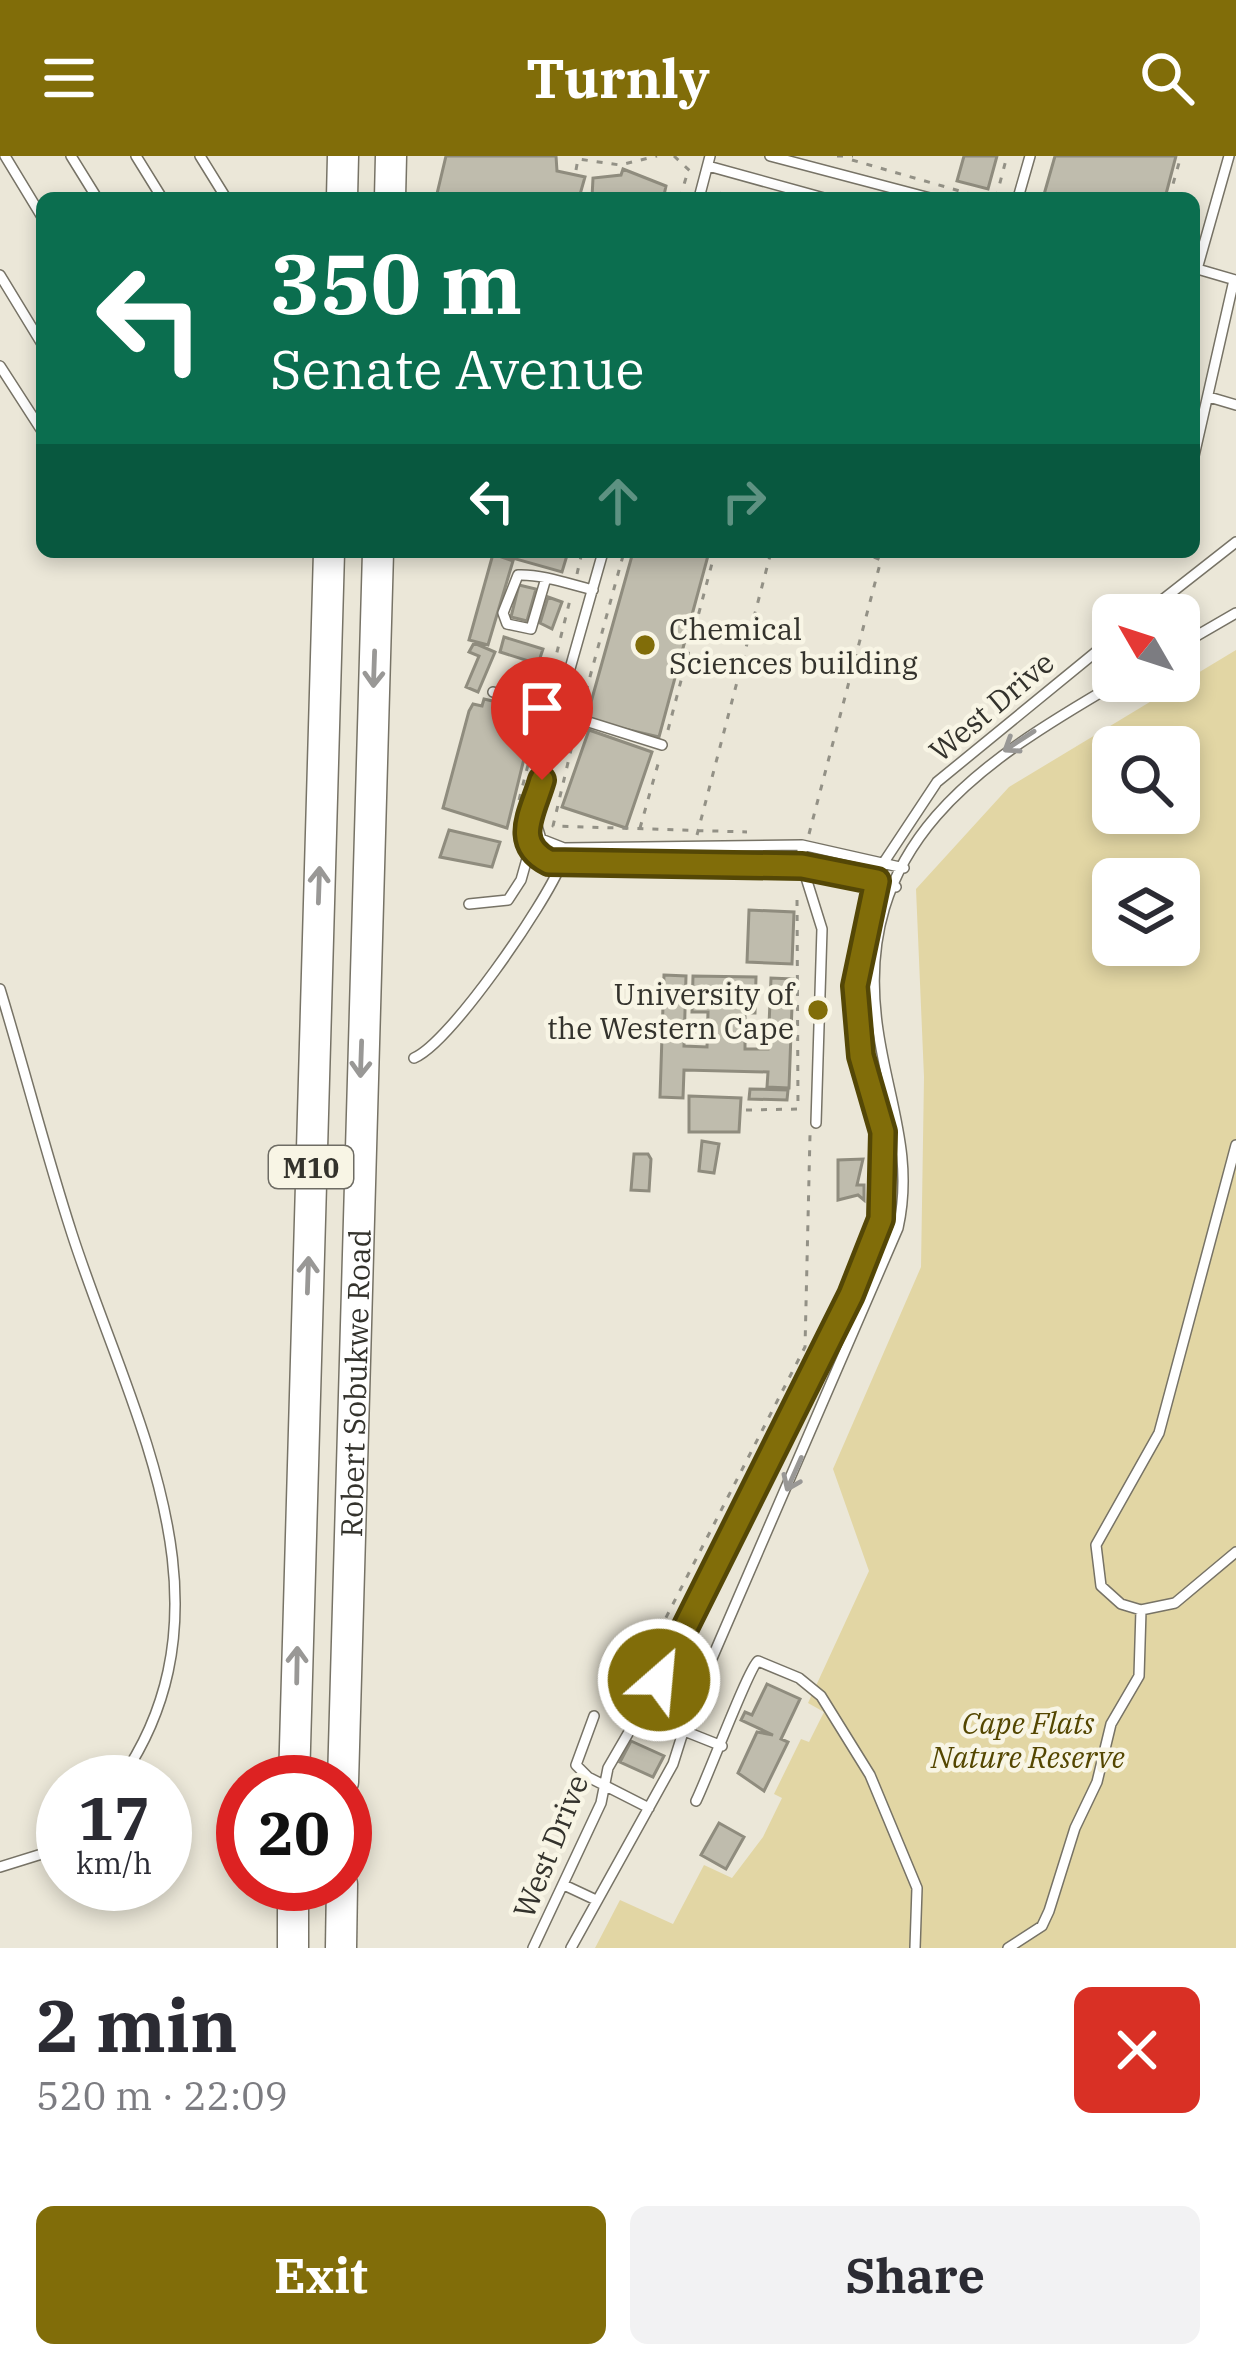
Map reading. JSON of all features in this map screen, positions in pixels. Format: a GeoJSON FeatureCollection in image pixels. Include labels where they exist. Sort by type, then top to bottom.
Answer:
{"type":"FeatureCollection","features":[{"type":"Feature","properties":{"kind":"main road"},"geometry":{"type":"LineString","coordinates":[[342,192],[343,156]]}},
{"type":"Feature","properties":{"kind":"main road"},"geometry":{"type":"LineString","coordinates":[[390,192],[392,156]]}},
{"type":"Feature","properties":{"kind":"main road","name":"Robert Sobukwe Road"},"geometry":{"type":"LineString","coordinates":[[295,1755],[329,558]]}},
{"type":"Feature","properties":{"kind":"main road","name":"Robert Sobukwe Road"},"geometry":{"type":"LineString","coordinates":[[344,1755],[378,558]]}},
{"type":"Feature","properties":{"kind":"main road"},"geometry":{"type":"LineString","coordinates":[[293,1911],[293,1948]]}},
{"type":"Feature","properties":{"kind":"main road"},"geometry":{"type":"LineString","coordinates":[[341,1948],[342,1911]]}},
{"type":"Feature","properties":{"kind":"lane"},"geometry":{"type":"LineString","coordinates":[[5,156],[36,207]]}},
{"type":"Feature","properties":{"kind":"lane"},"geometry":{"type":"LineString","coordinates":[[71,156],[93,192]]}},
{"type":"Feature","properties":{"kind":"lane"},"geometry":{"type":"LineString","coordinates":[[136,156],[158,192]]}},
{"type":"Feature","properties":{"kind":"lane"},"geometry":{"type":"LineString","coordinates":[[200,156],[222,192]]}},
{"type":"Feature","properties":{"kind":"lane"},"geometry":{"type":"LineString","coordinates":[[770,156],[907,192]]}},
{"type":"Feature","properties":{"kind":"lane"},"geometry":{"type":"LineString","coordinates":[[1020,192],[1030,156]]}},
{"type":"Feature","properties":{"kind":"lane"},"geometry":{"type":"LineString","coordinates":[[1200,256],[1229,156]]}},
{"type":"Feature","properties":{"kind":"lane"},"geometry":{"type":"LineString","coordinates":[[701,192],[709,161],[805,192]]}},
{"type":"Feature","properties":{"kind":"lane"},"geometry":{"type":"LineString","coordinates":[[1223,181],[1236,184]]}},
{"type":"Feature","properties":{"kind":"lane"},"geometry":{"type":"LineString","coordinates":[[1200,270],[1235,280],[1200,432]]}},
{"type":"Feature","properties":{"kind":"lane"},"geometry":{"type":"LineString","coordinates":[[0,275],[36,334]]}},
{"type":"Feature","properties":{"kind":"lane"},"geometry":{"type":"LineString","coordinates":[[0,366],[36,422]]}},
{"type":"Feature","properties":{"kind":"lane"},"geometry":{"type":"LineString","coordinates":[[1209,397],[1236,405]]}},
{"type":"Feature","properties":{"kind":"lane"},"geometry":{"type":"LineString","coordinates":[[1170,594],[1236,542]]}},
{"type":"Feature","properties":{"kind":"lane"},"geometry":{"type":"LineString","coordinates":[[469,904],[508,901],[521,880],[530,848],[530,819],[601,558]]}},
{"type":"Feature","properties":{"kind":"lane"},"geometry":{"type":"LineString","coordinates":[[546,578],[531,629],[507,624],[503,614],[514,580],[524,573],[546,578],[593,590]]}},
{"type":"Feature","properties":{"kind":"lane"},"geometry":{"type":"LineString","coordinates":[[1200,634],[1236,613]]}},
{"type":"Feature","properties":{"kind":"lane","name":"West Drive"},"geometry":{"type":"LineString","coordinates":[[533,1948],[564,1885],[608,1768],[851,1295],[881,1219],[883,1132],[861,1056],[855,986],[884,862],[937,782],[1092,655]]}},
{"type":"Feature","properties":{"kind":"lane"},"geometry":{"type":"LineString","coordinates":[[493,692],[662,745]]}},
{"type":"Feature","properties":{"kind":"lane","name":"West Drive"},"geometry":{"type":"LineString","coordinates":[[571,1948],[673,1764],[898,1228],[906,1162],[880,1041],[875,986],[878,951],[896,887],[931,819],[979,769],[1092,698]]}},
{"type":"Feature","properties":{"kind":"lane"},"geometry":{"type":"LineString","coordinates":[[530,819],[537,835],[551,845],[802,845],[904,868]]}},
{"type":"Feature","properties":{"kind":"lane"},"geometry":{"type":"LineString","coordinates":[[802,845],[802,866],[822,928],[816,1123]]}},
{"type":"Feature","properties":{"kind":"lane"},"geometry":{"type":"LineString","coordinates":[[663,847],[663,865]]}},
{"type":"Feature","properties":{"kind":"lane"},"geometry":{"type":"LineString","coordinates":[[530,848],[561,864],[802,866],[896,887]]}},
{"type":"Feature","properties":{"kind":"lane"},"geometry":{"type":"LineString","coordinates":[[414,1058],[433,1046],[473,995],[535,913],[561,864]]}},
{"type":"Feature","properties":{"kind":"lane"},"geometry":{"type":"LineString","coordinates":[[0,989],[72,1234],[159,1481],[175,1553],[170,1655],[148,1731],[134,1755]]}},
{"type":"Feature","properties":{"kind":"lane"},"geometry":{"type":"LineString","coordinates":[[1236,1145],[1227,1195],[1198,1277],[1160,1433],[1096,1545],[1101,1586],[1121,1604],[1141,1610],[1175,1603],[1236,1552]]}},
{"type":"Feature","properties":{"kind":"lane"},"geometry":{"type":"LineString","coordinates":[[1227,1195],[1236,1210]]}},
{"type":"Feature","properties":{"kind":"lane"},"geometry":{"type":"LineString","coordinates":[[1008,1948],[1042,1926],[1049,1910],[1075,1828],[1097,1782],[1111,1724],[1139,1676],[1141,1610]]}},
{"type":"Feature","properties":{"kind":"lane"},"geometry":{"type":"LineString","coordinates":[[696,1801],[722,1746],[747,1670],[758,1661],[799,1678],[820,1696],[870,1775],[917,1888],[915,1948]]}},
{"type":"Feature","properties":{"kind":"lane"},"geometry":{"type":"LineString","coordinates":[[639,1713],[722,1746]]}},
{"type":"Feature","properties":{"kind":"lane"},"geometry":{"type":"LineString","coordinates":[[594,1716],[575,1765],[649,1808]]}},
{"type":"Feature","properties":{"kind":"lane"},"geometry":{"type":"LineString","coordinates":[[0,1867],[36,1856]]}},
{"type":"Feature","properties":{"kind":"lane"},"geometry":{"type":"LineString","coordinates":[[564,1885],[596,1900]]}},
{"type":"Feature","properties":{"kind":"path"},"geometry":{"type":"LineString","coordinates":[[576,170],[578,159],[620,165],[657,156]]}},
{"type":"Feature","properties":{"kind":"path"},"geometry":{"type":"LineString","coordinates":[[837,156],[964,192]]}},
{"type":"Feature","properties":{"kind":"path"},"geometry":{"type":"LineString","coordinates":[[998,192],[1007,156]]}},
{"type":"Feature","properties":{"kind":"path"},"geometry":{"type":"LineString","coordinates":[[1171,192],[1181,156]]}},
{"type":"Feature","properties":{"kind":"path"},"geometry":{"type":"LineString","coordinates":[[682,192],[688,169]]}},
{"type":"Feature","properties":{"kind":"path"},"geometry":{"type":"LineString","coordinates":[[722,192],[724,184]]}},
{"type":"Feature","properties":{"kind":"path"},"geometry":{"type":"LineString","coordinates":[[518,804],[581,558]]}},
{"type":"Feature","properties":{"kind":"path"},"geometry":{"type":"LineString","coordinates":[[623,558],[553,826],[766,833]]}},
{"type":"Feature","properties":{"kind":"path"},"geometry":{"type":"LineString","coordinates":[[639,830],[713,558]]}},
{"type":"Feature","properties":{"kind":"path"},"geometry":{"type":"LineString","coordinates":[[698,845],[769,558]]}},
{"type":"Feature","properties":{"kind":"path"},"geometry":{"type":"LineString","coordinates":[[826,837],[809,836],[881,560],[875,558]]}},
{"type":"Feature","properties":{"kind":"path"},"geometry":{"type":"LineString","coordinates":[[618,1711],[805,1347],[813,1142],[798,1109],[801,967],[793,879]]}},
{"type":"Feature","properties":{"kind":"path"},"geometry":{"type":"LineString","coordinates":[[746,1110],[798,1109]]}},
{"type":"Feature","properties":{"kind":"green space","name":"Cape Flats Nature Reserve"},"geometry":{"type":"Polygon","coordinates":[[[1236,650],[1236,1948],[595,1948],[620,1900],[673,1924],[704,1865],[732,1878],[763,1837],[782,1798],[774,1794],[801,1739],[809,1742],[824,1712],[808,1703],[869,1571],[833,1469],[921,1267],[924,1077],[916,889],[1009,787],[1092,737],[1092,834],[1200,834],[1200,726],[1110,726],[1150,702],[1200,702],[1200,672],[1236,650]]]}},
{"type":"Feature","properties":{"kind":"building"},"geometry":{"type":"Polygon","coordinates":[[[446,156],[556,156],[557,171],[585,177],[581,192],[437,192],[446,156]]]}},
{"type":"Feature","properties":{"kind":"building"},"geometry":{"type":"Polygon","coordinates":[[[964,156],[997,156],[988,189],[957,181],[964,156]]]}},
{"type":"Feature","properties":{"kind":"building"},"geometry":{"type":"Polygon","coordinates":[[[1055,156],[1176,156],[1167,192],[1045,192],[1055,156]]]}},
{"type":"Feature","properties":{"kind":"building"},"geometry":{"type":"Polygon","coordinates":[[[623,169],[666,186],[665,192],[592,192],[593,178],[621,175],[623,169]]]}},
{"type":"Feature","properties":{"kind":"building"},"geometry":{"type":"Polygon","coordinates":[[[492,558],[513,561],[488,645],[469,640],[492,558]]]}},
{"type":"Feature","properties":{"kind":"building"},"geometry":{"type":"Polygon","coordinates":[[[512,558],[566,558],[562,572],[512,558]]]}},
{"type":"Feature","properties":{"kind":"building","name":"Chemical Sciences building"},"geometry":{"type":"Polygon","coordinates":[[[631,558],[707,558],[659,737],[586,720],[631,558]]]}},
{"type":"Feature","properties":{"kind":"building"},"geometry":{"type":"Polygon","coordinates":[[[519,585],[536,589],[527,621],[511,617],[519,585]]]}},
{"type":"Feature","properties":{"kind":"building"},"geometry":{"type":"Polygon","coordinates":[[[548,597],[562,602],[552,629],[540,623],[548,597]]]}},
{"type":"Feature","properties":{"kind":"building"},"geometry":{"type":"Polygon","coordinates":[[[504,637],[543,649],[538,664],[500,652],[504,637]]]}},
{"type":"Feature","properties":{"kind":"building"},"geometry":{"type":"Polygon","coordinates":[[[474,643],[495,652],[478,692],[466,687],[479,656],[469,652],[474,643]]]}},
{"type":"Feature","properties":{"kind":"building"},"geometry":{"type":"Polygon","coordinates":[[[484,699],[501,703],[500,710],[534,718],[507,828],[443,808],[469,711],[473,704],[482,706],[484,699]]]}},
{"type":"Feature","properties":{"kind":"building"},"geometry":{"type":"Polygon","coordinates":[[[589,730],[652,752],[626,828],[562,807],[589,730]]]}},
{"type":"Feature","properties":{"kind":"building"},"geometry":{"type":"Polygon","coordinates":[[[449,830],[500,842],[492,867],[440,857],[449,830]]]}},
{"type":"Feature","properties":{"kind":"building"},"geometry":{"type":"Polygon","coordinates":[[[749,910],[794,912],[792,964],[747,962],[749,910]]]}},
{"type":"Feature","properties":{"kind":"building"},"geometry":{"type":"Polygon","coordinates":[[[664,975],[686,976],[684,1046],[707,1047],[708,1012],[692,1012],[693,976],[756,977],[755,1013],[745,1013],[745,1049],[768,1049],[771,978],[793,979],[789,1088],[767,1087],[768,1072],[684,1070],[683,1098],[660,1097],[664,975]]]}},
{"type":"Feature","properties":{"kind":"building"},"geometry":{"type":"Polygon","coordinates":[[[750,1089],[788,1090],[787,1100],[749,1099],[750,1089]]]}},
{"type":"Feature","properties":{"kind":"building"},"geometry":{"type":"Polygon","coordinates":[[[689,1096],[741,1098],[739,1132],[689,1132],[689,1096]]]}},
{"type":"Feature","properties":{"kind":"building"},"geometry":{"type":"Polygon","coordinates":[[[702,1141],[719,1144],[714,1173],[699,1171],[702,1141]]]}},
{"type":"Feature","properties":{"kind":"building"},"geometry":{"type":"Polygon","coordinates":[[[634,1154],[648,1154],[651,1159],[649,1191],[631,1190],[634,1154]]]}},
{"type":"Feature","properties":{"kind":"building"},"geometry":{"type":"Polygon","coordinates":[[[863,1159],[857,1185],[864,1185],[864,1200],[858,1195],[838,1200],[838,1160],[863,1159]]]}},
{"type":"Feature","properties":{"kind":"building"},"geometry":{"type":"Polygon","coordinates":[[[767,1684],[800,1699],[781,1739],[788,1742],[764,1791],[738,1773],[757,1732],[773,1735],[741,1720],[745,1712],[752,1715],[767,1684]]]}},
{"type":"Feature","properties":{"kind":"building"},"geometry":{"type":"Polygon","coordinates":[[[631,1741],[664,1756],[653,1777],[620,1762],[631,1741]]]}},
{"type":"Feature","properties":{"kind":"building"},"geometry":{"type":"Polygon","coordinates":[[[719,1823],[744,1837],[726,1869],[701,1855],[719,1823]]]}},
{"type":"Feature","properties":{"kind":"place","name":"Chemical Sciences building"},"geometry":{"type":"Point","coordinates":[645,645]}},
{"type":"Feature","properties":{"kind":"place","name":"University of the Western Cape"},"geometry":{"type":"Point","coordinates":[818,1010]}},
{"type":"Feature","properties":{"kind":"route"},"geometry":{"type":"LineString","coordinates":[[542,780],[525,831],[530,848],[549,862],[802,866],[877,881],[858,952],[855,986],[861,1056],[883,1132],[881,1219],[851,1295],[659,1680]]}}]}
